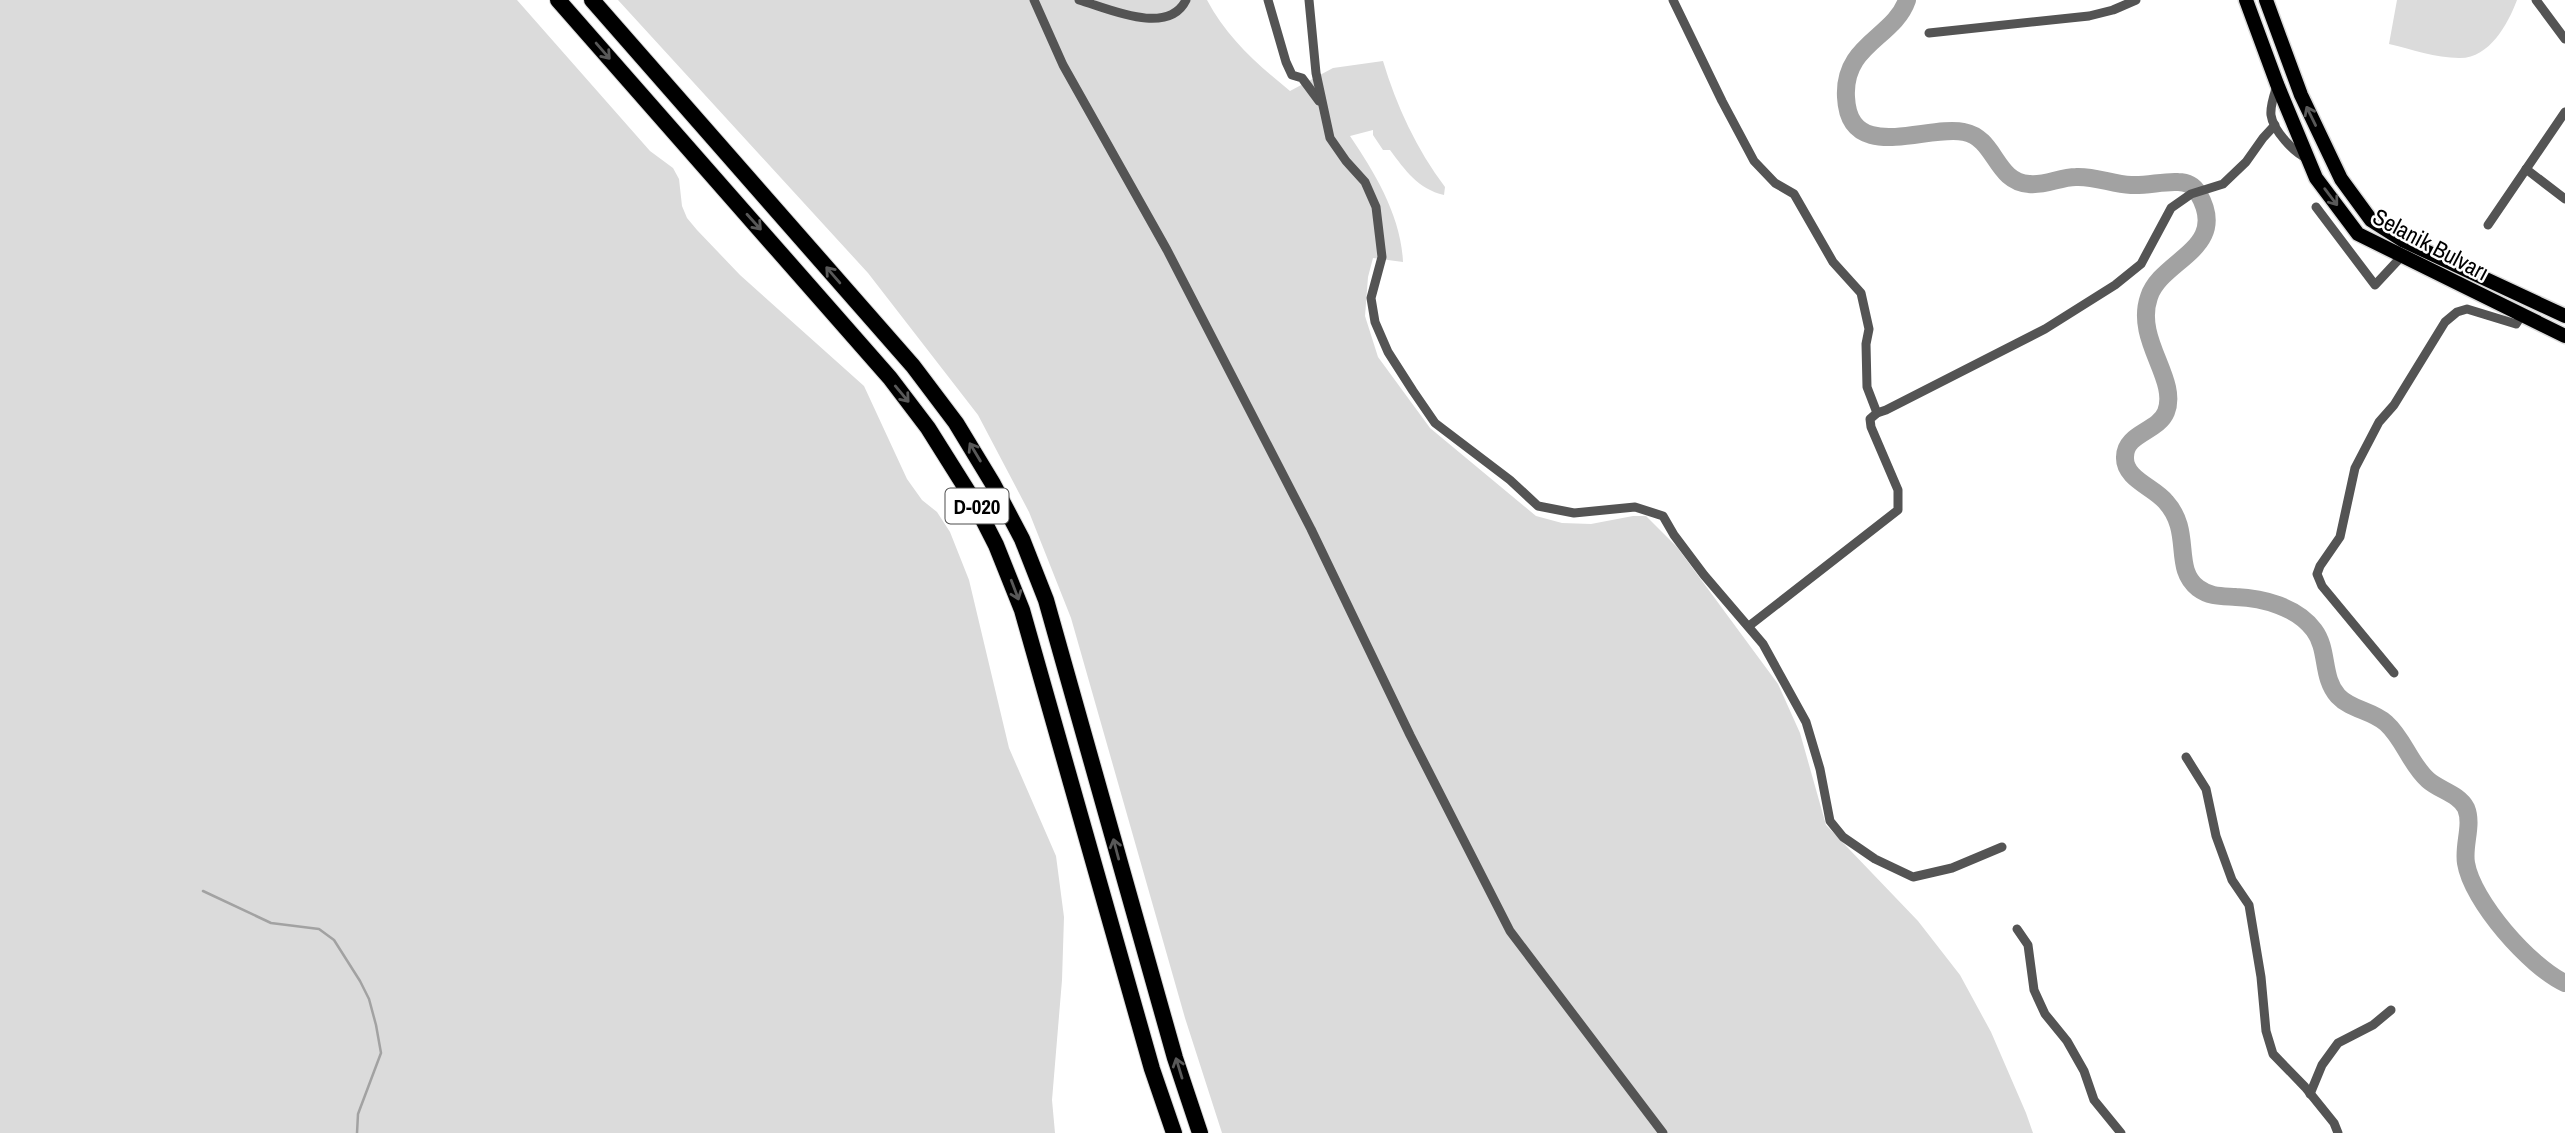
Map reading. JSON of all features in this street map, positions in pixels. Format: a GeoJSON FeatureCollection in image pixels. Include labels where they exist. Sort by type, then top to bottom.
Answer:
{"type":"FeatureCollection","features":[{"type":"Feature","properties":{"kind":"highway","name":"D-020"},"geometry":{"type":"LineString","coordinates":[[558,0],[890,379],[928,428],[972,498],[996,545],[1022,610],[1152,1069],[1174,1133]]}},
{"type":"Feature","properties":{"kind":"highway","name":"D-020"},"geometry":{"type":"LineString","coordinates":[[592,0],[913,366],[956,423],[999,494],[1022,540],[1046,600],[1175,1058],[1200,1133]]}},
{"type":"Feature","properties":{"kind":"main road","name":"Selanik Bulvarı"},"geometry":{"type":"LineString","coordinates":[[2246,0],[2277,85],[2316,178],[2358,234],[2402,256],[2420,256],[2565,316]]}},
{"type":"Feature","properties":{"kind":"main road","name":"Selanik Bulvarı"},"geometry":{"type":"LineString","coordinates":[[2266,0],[2301,95],[2341,179],[2371,220],[2420,256],[2521,316],[2565,337]]}},
{"type":"Feature","properties":{"kind":"street"},"geometry":{"type":"LineString","coordinates":[[1034,0],[1063,65],[1167,250],[1311,529],[1410,735],[1510,931],[1663,1133]]}},
{"type":"Feature","properties":{"kind":"street"},"geometry":{"type":"LineString","coordinates":[[1079,0],[1151,20],[1177,12],[1186,0]]}},
{"type":"Feature","properties":{"kind":"street"},"geometry":{"type":"LineString","coordinates":[[1268,0],[1292,75],[1302,78],[1314,91],[1323,109]]}},
{"type":"Feature","properties":{"kind":"street"},"geometry":{"type":"LineString","coordinates":[[1309,0],[1316,73],[1330,138],[1365,182],[1376,207],[1381,257],[1371,299],[1375,322],[1388,352],[1435,423],[1510,480],[1538,506],[1574,513],[1635,507],[1664,516],[1674,535],[1704,575],[1763,644],[1806,722],[1820,769],[1830,821],[1843,837],[1875,859],[1913,877],[1952,868],[2003,847]]}},
{"type":"Feature","properties":{"kind":"street"},"geometry":{"type":"LineString","coordinates":[[1673,0],[1721,101],[1754,161],[1775,183],[1794,194],[1833,262],[1861,293],[1869,329],[1866,344],[1867,387],[1877,413]]}},
{"type":"Feature","properties":{"kind":"street"},"geometry":{"type":"LineString","coordinates":[[1929,33],[2089,16],[2136,0]]}},
{"type":"Feature","properties":{"kind":"street"},"geometry":{"type":"LineString","coordinates":[[2536,0],[2565,39]]}},
{"type":"Feature","properties":{"kind":"street"},"geometry":{"type":"LineString","coordinates":[[2277,85],[2271,113],[2275,125],[2295,152],[2308,159]]}},
{"type":"Feature","properties":{"kind":"street"},"geometry":{"type":"LineString","coordinates":[[2488,225],[2565,112]]}},
{"type":"Feature","properties":{"kind":"street"},"geometry":{"type":"LineString","coordinates":[[1749,626],[1898,509],[1898,490],[1870,419],[1877,413],[2045,329],[2115,285],[2141,264],[2171,208],[2191,194],[2223,184],[2235,175],[2275,125]]}},
{"type":"Feature","properties":{"kind":"street"},"geometry":{"type":"LineString","coordinates":[[2526,169],[2565,199]]}},
{"type":"Feature","properties":{"kind":"street"},"geometry":{"type":"LineString","coordinates":[[2316,206],[2375,285],[2402,256]]}},
{"type":"Feature","properties":{"kind":"street"},"geometry":{"type":"LineString","coordinates":[[2394,673],[2322,586],[2317,574],[2319,566],[2340,537],[2355,468],[2379,422],[2394,405],[2445,322],[2457,312],[2467,309],[2516,324],[2521,316]]}},
{"type":"Feature","properties":{"kind":"street"},"geometry":{"type":"LineString","coordinates":[[2186,757],[2206,789],[2216,836],[2232,880],[2249,905],[2261,977],[2266,1031],[2273,1054],[2310,1094],[2339,1133]]}},
{"type":"Feature","properties":{"kind":"street"},"geometry":{"type":"LineString","coordinates":[[2017,929],[2028,945],[2034,990],[2045,1014],[2067,1041],[2084,1071],[2094,1100],[2121,1133]]}},
{"type":"Feature","properties":{"kind":"street"},"geometry":{"type":"LineString","coordinates":[[2310,1094],[2322,1065],[2338,1044],[2374,1025],[2391,1010]]}},
{"type":"Feature","properties":{"kind":"shaded area"},"geometry":{"type":"Polygon","coordinates":[[[0,0],[517,0],[650,151],[673,168],[679,179],[682,206],[687,218],[697,230],[740,275],[864,386],[907,479],[922,500],[937,512],[950,532],[969,580],[1009,748],[1056,856],[1064,917],[1062,980],[1052,1100],[1055,1133],[0,1133],[0,0]]]}},
{"type":"Feature","properties":{"kind":"shaded area"},"geometry":{"type":"Polygon","coordinates":[[[618,0],[1207,0],[1233,38],[1290,91],[1333,68],[1383,61],[1408,127],[1445,187],[1444,195],[1419,183],[1390,150],[1383,150],[1373,135],[1373,130],[1350,136],[1385,196],[1401,245],[1403,262],[1373,258],[1368,277],[1365,316],[1378,357],[1430,428],[1536,516],[1562,523],[1591,524],[1646,516],[1677,547],[1778,684],[1800,733],[1826,825],[1918,921],[1960,975],[1991,1032],[2033,1133],[1222,1133],[1185,1018],[1071,618],[1029,512],[978,415],[868,273],[618,0]]]}},
{"type":"Feature","properties":{"kind":"shaded area"},"geometry":{"type":"Polygon","coordinates":[[[2397,0],[2517,0],[2503,29],[2488,46],[2470,57],[2450,58],[2389,44],[2397,0]]]}},
{"type":"Feature","properties":{"kind":"waterway"},"geometry":{"type":"LineString","coordinates":[[1907,0],[1892,24],[1870,43],[1852,65],[1847,79],[1846,97],[1850,118],[1860,130],[1875,136],[1892,137],[1948,131],[1964,132],[1983,142],[2009,176],[2029,184],[2083,177],[2131,185],[2181,182],[2196,191],[2206,212],[2206,228],[2190,252],[2156,284],[2149,297],[2146,313],[2151,344],[2167,386],[2166,412],[2162,419],[2130,443],[2126,449],[2126,465],[2134,477],[2161,497],[2174,513],[2190,580],[2198,588],[2216,596],[2246,598],[2279,605],[2307,622],[2319,638],[2329,680],[2338,696],[2386,723],[2398,736],[2422,774],[2463,803],[2469,821],[2466,863],[2479,896],[2520,948],[2551,975],[2565,983]]}},
{"type":"Feature","properties":{"kind":"waterway"},"geometry":{"type":"LineString","coordinates":[[203,891],[271,923],[319,929],[334,940],[369,999],[381,1053],[358,1114],[357,1133]]}}]}
